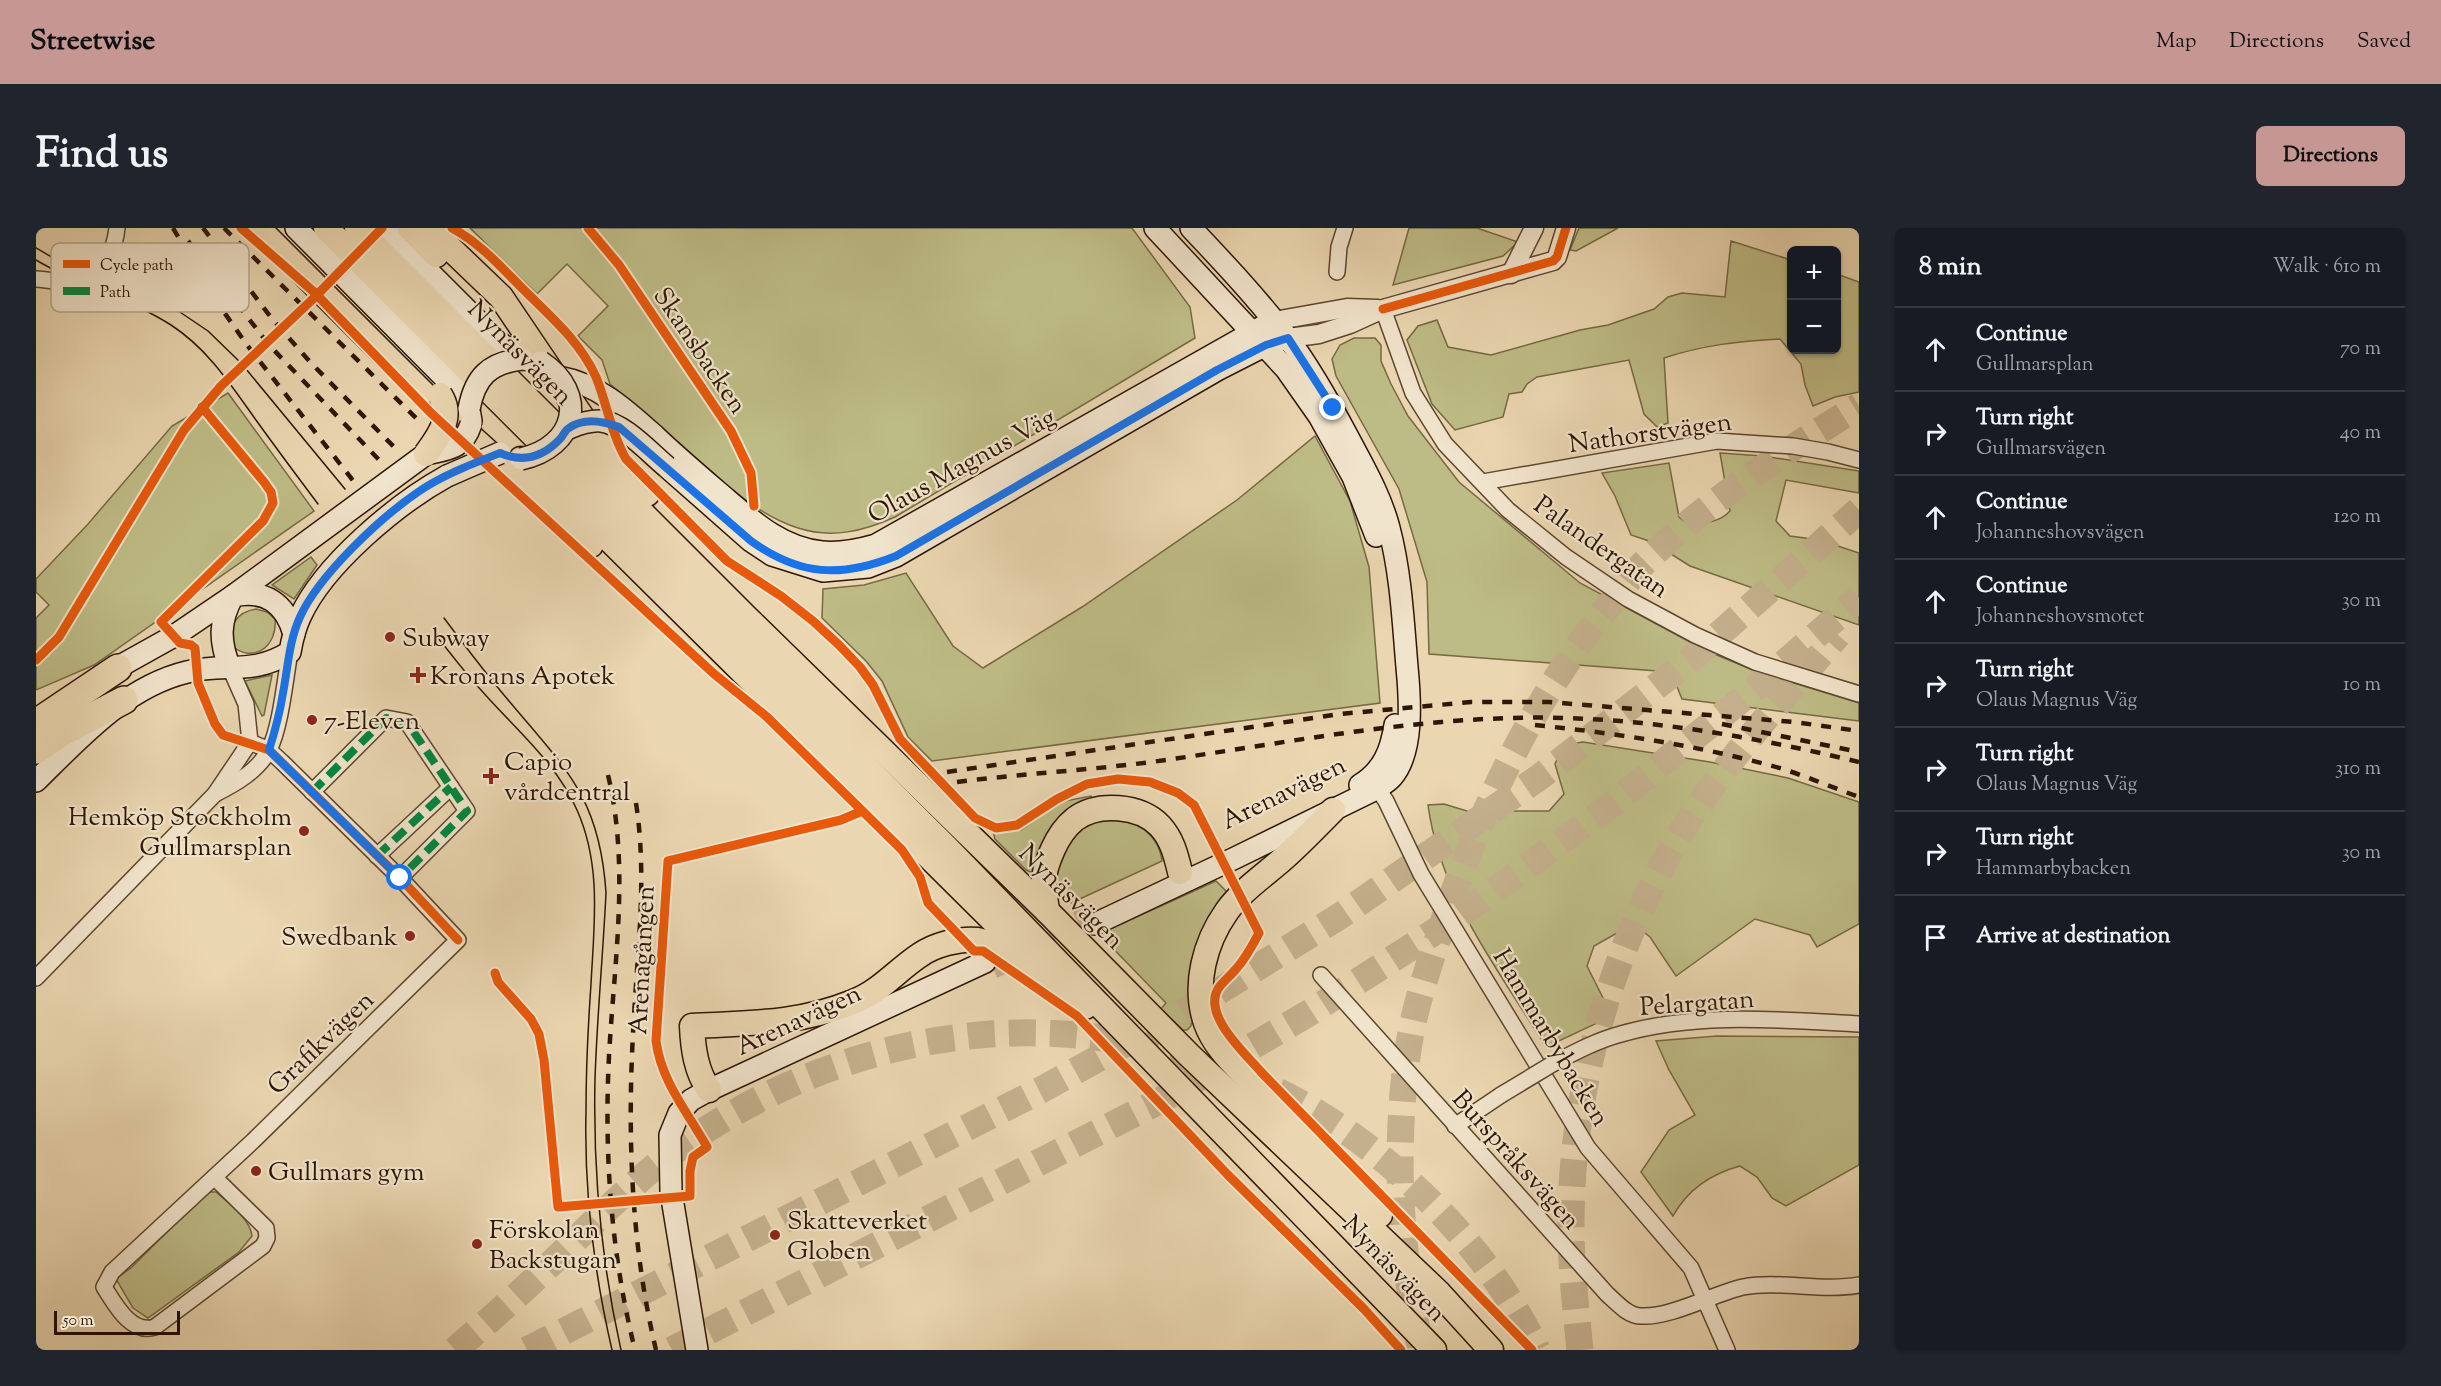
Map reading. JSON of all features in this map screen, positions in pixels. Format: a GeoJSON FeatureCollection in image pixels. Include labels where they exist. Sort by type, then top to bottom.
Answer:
{"type":"FeatureCollection","features":[{"type":"Feature","properties":{"kind":"highway"},"geometry":{"type":"LineString","coordinates":[[258,228],[426,396],[557,513],[706,654],[779,706]]}},
{"type":"Feature","properties":{"kind":"highway"},"geometry":{"type":"LineString","coordinates":[[274,228],[440,395],[446,407],[445,422],[439,437],[426,454]]}},
{"type":"Feature","properties":{"kind":"highway","name":"Nynäsvägen"},"geometry":{"type":"LineString","coordinates":[[326,228],[946,847],[1434,1350]]}},
{"type":"Feature","properties":{"kind":"highway","name":"Nynäsvägen"},"geometry":{"type":"LineString","coordinates":[[357,228],[746,617],[1047,911],[1188,1055],[1439,1293],[1491,1350]]}},
{"type":"Feature","properties":{"kind":"highway"},"geometry":{"type":"LineString","coordinates":[[410,228],[541,366]]}},
{"type":"Feature","properties":{"kind":"highway"},"geometry":{"type":"LineString","coordinates":[[429,228],[501,297],[605,451],[678,527],[746,617]]}},
{"type":"Feature","properties":{"kind":"highway"},"geometry":{"type":"LineString","coordinates":[[511,456],[541,472],[1061,988],[1169,1075]]}},
{"type":"Feature","properties":{"kind":"highway"},"geometry":{"type":"LineString","coordinates":[[36,723],[118,668]]}},
{"type":"Feature","properties":{"kind":"highway"},"geometry":{"type":"LineString","coordinates":[[36,750],[61,733],[124,700]]}},
{"type":"Feature","properties":{"kind":"highway"},"geometry":{"type":"LineString","coordinates":[[1047,911],[1043,882],[1050,855],[1059,836],[1074,820],[1098,809],[1127,809],[1158,824],[1175,850],[1180,872]]}},
{"type":"Feature","properties":{"kind":"highway"},"geometry":{"type":"LineString","coordinates":[[1333,810],[1284,858],[1256,880],[1228,909],[1209,941],[1202,971],[1201,994],[1205,1021],[1214,1041],[1259,1091],[1388,1222],[1439,1293]]}},
{"type":"Feature","properties":{"kind":"highway"},"geometry":{"type":"LineString","coordinates":[[712,1094],[703,1081],[695,1058],[692,1026],[780,1022],[829,1011],[866,996],[892,979],[921,954],[941,946],[962,940],[976,940],[992,945],[1061,988]]}},
{"type":"Feature","properties":{"kind":"main road"},"geometry":{"type":"LineString","coordinates":[[296,228],[459,391],[470,417],[485,441],[511,456]]}},
{"type":"Feature","properties":{"kind":"main road"},"geometry":{"type":"LineString","coordinates":[[36,781],[124,700],[186,672],[211,667],[260,666],[276,661],[292,643],[308,604],[345,556],[402,504],[447,476],[511,456],[548,450],[568,428],[571,410],[568,395],[541,366],[500,343],[385,228]]}},
{"type":"Feature","properties":{"kind":"main road"},"geometry":{"type":"LineString","coordinates":[[1155,228],[1287,369],[1319,416],[1353,477],[1375,530],[1386,574],[1397,695],[1391,747],[1375,783]]}},
{"type":"Feature","properties":{"kind":"main road"},"geometry":{"type":"LineString","coordinates":[[1191,228],[1251,292],[1288,338],[1333,408],[1366,471],[1389,526],[1399,572],[1410,694],[1403,757],[1392,778],[1375,783]]}},
{"type":"Feature","properties":{"kind":"main road","name":"Olaus Magnus Väg"},"geometry":{"type":"LineString","coordinates":[[541,366],[597,390],[629,412],[671,461],[751,541],[772,555],[823,571],[868,567],[896,556],[1193,384],[1259,338],[1274,321]]}},
{"type":"Feature","properties":{"kind":"main road","name":"Olaus Magnus Väg"},"geometry":{"type":"LineString","coordinates":[[1259,338],[1288,338]]}},
{"type":"Feature","properties":{"kind":"main road"},"geometry":{"type":"LineString","coordinates":[[36,707],[118,668],[174,636],[233,596],[426,454],[458,445],[465,440],[474,388],[484,374],[501,363],[541,366]]}},
{"type":"Feature","properties":{"kind":"main road","name":"Olaus Magnus Väg"},"geometry":{"type":"LineString","coordinates":[[568,428],[588,422],[602,421],[619,427],[671,461]]}},
{"type":"Feature","properties":{"kind":"main road"},"geometry":{"type":"LineString","coordinates":[[233,596],[252,593],[271,599],[288,617],[292,643]]}},
{"type":"Feature","properties":{"kind":"main road"},"geometry":{"type":"LineString","coordinates":[[230,668],[220,637],[223,618],[233,596]]}},
{"type":"Feature","properties":{"kind":"main road","name":"Arenavägen"},"geometry":{"type":"LineString","coordinates":[[1375,783],[1333,810],[1091,918],[1180,872],[1375,783]]}},
{"type":"Feature","properties":{"kind":"main road","name":"Arenavägen"},"geometry":{"type":"LineString","coordinates":[[697,1350],[671,1192],[670,1135],[679,1113],[691,1100],[712,1094],[989,965]]}},
{"type":"Feature","properties":{"kind":"street"},"geometry":{"type":"LineString","coordinates":[[114,243],[117,228]]}},
{"type":"Feature","properties":{"kind":"street"},"geometry":{"type":"LineString","coordinates":[[1337,272],[1339,246],[1345,228]]}},
{"type":"Feature","properties":{"kind":"street"},"geometry":{"type":"LineString","coordinates":[[1511,274],[1534,228]]}},
{"type":"Feature","properties":{"kind":"street","name":"Olaus Magnus Väg"},"geometry":{"type":"LineString","coordinates":[[1288,338],[1319,334],[1350,324],[1383,309],[1553,261],[1557,257],[1566,228]]}},
{"type":"Feature","properties":{"kind":"street"},"geometry":{"type":"LineString","coordinates":[[36,279],[51,281]]}},
{"type":"Feature","properties":{"kind":"street","name":"Olaus Magnus Väg"},"geometry":{"type":"LineString","coordinates":[[1274,321],[1347,308],[1383,309]]}},
{"type":"Feature","properties":{"kind":"street","name":"Palandergatan"},"geometry":{"type":"LineString","coordinates":[[1383,309],[1413,393],[1445,444],[1508,510],[1541,537],[1628,599],[1695,635],[1755,662],[1859,694]]}},
{"type":"Feature","properties":{"kind":"street","name":"Nathorstvägen"},"geometry":{"type":"LineString","coordinates":[[1483,482],[1717,441],[1793,446],[1859,460]]}},
{"type":"Feature","properties":{"kind":"street"},"geometry":{"type":"LineString","coordinates":[[215,794],[239,782],[269,750],[283,695],[292,643]]}},
{"type":"Feature","properties":{"kind":"street"},"geometry":{"type":"LineString","coordinates":[[36,978],[215,794],[250,742],[246,704],[230,668]]}},
{"type":"Feature","properties":{"kind":"street"},"geometry":{"type":"LineString","coordinates":[[250,742],[269,750],[400,878],[467,811],[407,722],[386,718],[312,792]]}},
{"type":"Feature","properties":{"kind":"street","name":"Hammarbybacken"},"geometry":{"type":"LineString","coordinates":[[1375,783],[1421,874],[1588,1148],[1690,1268],[1727,1350]]}},
{"type":"Feature","properties":{"kind":"street"},"geometry":{"type":"LineString","coordinates":[[377,856],[451,787]]}},
{"type":"Feature","properties":{"kind":"street","name":"Grafikvägen"},"geometry":{"type":"LineString","coordinates":[[214,1177],[266,1228],[267,1238],[263,1246],[155,1327],[148,1329],[131,1323],[104,1287],[112,1272],[214,1177],[458,940],[400,878]]}},
{"type":"Feature","properties":{"kind":"street","name":"Burspråksvägen"},"geometry":{"type":"LineString","coordinates":[[1321,975],[1607,1294],[1631,1314],[1654,1316],[1745,1287],[1806,1288],[1859,1285]]}},
{"type":"Feature","properties":{"kind":"street","name":"Pelargatan"},"geometry":{"type":"LineString","coordinates":[[1455,1126],[1501,1095],[1576,1051],[1617,1035],[1672,1023],[1734,1021],[1859,1024]]}},
{"type":"Feature","properties":{"kind":"shaded area"},"geometry":{"type":"Polygon","coordinates":[[[470,228],[1132,228],[1190,307],[1195,338],[895,517],[860,530],[823,533],[798,528],[765,513],[750,503],[610,384],[602,360],[578,336],[608,306],[567,264],[537,294],[470,228]]]}},
{"type":"Feature","properties":{"kind":"shaded area"},"geometry":{"type":"Polygon","coordinates":[[[1409,228],[1477,228],[1518,242],[1503,256],[1393,285],[1409,228]]]}},
{"type":"Feature","properties":{"kind":"shaded area"},"geometry":{"type":"Polygon","coordinates":[[[1579,228],[1618,228],[1576,251],[1570,250],[1579,228]]]}},
{"type":"Feature","properties":{"kind":"shaded area"},"geometry":{"type":"Polygon","coordinates":[[[1731,241],[1787,259],[1787,347],[1780,339],[1750,341],[1722,344],[1664,358],[1668,423],[1657,427],[1644,414],[1629,360],[1537,377],[1527,384],[1522,392],[1509,394],[1503,417],[1455,430],[1432,404],[1407,340],[1418,326],[1437,320],[1448,347],[1491,355],[1580,330],[1608,325],[1654,309],[1668,297],[1682,293],[1725,297],[1731,241]]]}},
{"type":"Feature","properties":{"kind":"shaded area"},"geometry":{"type":"Polygon","coordinates":[[[1841,275],[1859,282],[1859,392],[1835,397],[1813,406],[1805,385],[1801,364],[1793,354],[1841,354],[1841,275]]]}},
{"type":"Feature","properties":{"kind":"shaded area"},"geometry":{"type":"Polygon","coordinates":[[[1354,338],[1375,338],[1381,345],[1381,361],[1408,416],[1459,482],[1580,583],[1707,651],[1758,672],[1859,703],[1859,721],[1682,699],[1671,672],[1429,654],[1427,582],[1399,489],[1336,376],[1332,359],[1340,345],[1354,338]]]}},
{"type":"Feature","properties":{"kind":"shaded area"},"geometry":{"type":"Polygon","coordinates":[[[228,393],[314,511],[94,665],[36,690],[36,618],[49,605],[36,592],[36,579],[88,524],[172,426],[228,393]]]}},
{"type":"Feature","properties":{"kind":"shaded area"},"geometry":{"type":"Polygon","coordinates":[[[1315,436],[1350,501],[1369,567],[1380,703],[932,761],[908,737],[882,681],[866,661],[822,618],[823,589],[864,585],[906,573],[953,646],[983,668],[1082,607],[1237,500],[1315,436]]]}},
{"type":"Feature","properties":{"kind":"shaded area"},"geometry":{"type":"Polygon","coordinates":[[[1720,453],[1763,456],[1859,471],[1859,493],[1786,480],[1776,521],[1790,536],[1820,540],[1859,553],[1859,625],[1690,566],[1652,542],[1631,535],[1615,496],[1602,473],[1669,463],[1679,517],[1688,524],[1705,523],[1721,518],[1730,511],[1720,453]]]}},
{"type":"Feature","properties":{"kind":"shaded area"},"geometry":{"type":"Polygon","coordinates":[[[311,557],[317,565],[294,599],[272,585],[311,557]]]}},
{"type":"Feature","properties":{"kind":"shaded area"},"geometry":{"type":"Polygon","coordinates":[[[256,609],[267,612],[275,619],[272,637],[262,650],[255,653],[239,651],[231,645],[232,626],[243,613],[256,609]]]}},
{"type":"Feature","properties":{"kind":"shaded area"},"geometry":{"type":"Polygon","coordinates":[[[272,675],[264,715],[262,716],[245,681],[272,675]]]}},
{"type":"Feature","properties":{"kind":"shaded area"},"geometry":{"type":"Polygon","coordinates":[[[1583,742],[1710,762],[1788,778],[1859,802],[1859,924],[1817,947],[1810,935],[1755,919],[1676,976],[1650,937],[1633,924],[1594,946],[1587,966],[1612,1016],[1546,1047],[1491,961],[1458,902],[1445,871],[1428,805],[1444,804],[1467,811],[1549,811],[1564,794],[1555,764],[1563,745],[1583,742]]]}},
{"type":"Feature","properties":{"kind":"shaded area"},"geometry":{"type":"Polygon","coordinates":[[[1091,796],[1094,802],[1035,874],[1026,870],[995,839],[993,832],[1021,830],[1060,802],[1091,796]]]}},
{"type":"Feature","properties":{"kind":"shaded area"},"geometry":{"type":"Polygon","coordinates":[[[1125,819],[1150,835],[1161,853],[1162,861],[1071,903],[1058,890],[1054,879],[1068,841],[1090,821],[1125,819]]]}},
{"type":"Feature","properties":{"kind":"shaded area"},"geometry":{"type":"Polygon","coordinates":[[[1216,881],[1228,893],[1192,1011],[1191,1026],[1183,1030],[1161,1009],[1166,1003],[1099,934],[1216,881]]]}},
{"type":"Feature","properties":{"kind":"shaded area"},"geometry":{"type":"Polygon","coordinates":[[[1717,1036],[1859,1037],[1859,1165],[1786,1206],[1772,1198],[1757,1177],[1740,1166],[1729,1169],[1693,1190],[1673,1216],[1641,1172],[1669,1130],[1695,1115],[1669,1070],[1656,1041],[1717,1036]]]}},
{"type":"Feature","properties":{"kind":"shaded area"},"geometry":{"type":"Polygon","coordinates":[[[207,1192],[216,1192],[233,1206],[247,1224],[252,1236],[239,1252],[148,1318],[133,1308],[116,1279],[132,1267],[207,1192]]]}},
{"type":"Feature","properties":{"kind":"tunnel"},"geometry":{"type":"LineString","coordinates":[[1420,1346],[1408,1274],[1401,1202],[1401,1130],[1407,1057],[1428,967],[1469,850],[1488,807],[1553,683],[1638,569],[1693,519],[1746,479],[1859,406]]}},
{"type":"Feature","properties":{"kind":"tunnel"},"geometry":{"type":"LineString","coordinates":[[527,1350],[1041,1090],[1208,998],[1340,916],[1541,776],[1689,661],[1859,510]]}},
{"type":"Feature","properties":{"kind":"tunnel"},"geometry":{"type":"LineString","coordinates":[[672,1350],[1163,1099],[1309,1013],[1456,918],[1602,812],[1758,686],[1859,598]]}},
{"type":"Feature","properties":{"kind":"tunnel"},"geometry":{"type":"LineString","coordinates":[[1580,1350],[1571,1228],[1578,1124],[1588,1071],[1617,968],[1659,871],[1702,800],[1739,751],[1838,635]]}},
{"type":"Feature","properties":{"kind":"tunnel"},"geometry":{"type":"LineString","coordinates":[[1020,945],[1087,913]]}},
{"type":"Feature","properties":{"kind":"tunnel"},"geometry":{"type":"LineString","coordinates":[[993,968],[1028,953]]}},
{"type":"Feature","properties":{"kind":"tunnel"},"geometry":{"type":"LineString","coordinates":[[455,1350],[522,1291],[627,1190],[663,1160],[731,1115],[781,1088],[834,1067],[889,1050],[945,1039],[1001,1034],[1059,1034],[1116,1040],[1205,1063]]}},
{"type":"Feature","properties":{"kind":"tunnel"},"geometry":{"type":"LineString","coordinates":[[1240,1076],[1281,1093],[1325,1117],[1362,1143],[1432,1203],[1492,1274],[1517,1312],[1537,1350]]}},
{"type":"Feature","properties":{"kind":"tram line"},"geometry":{"type":"LineString","coordinates":[[36,248],[51,257]]}},
{"type":"Feature","properties":{"kind":"tram line"},"geometry":{"type":"LineString","coordinates":[[36,260],[51,268]]}},
{"type":"Feature","properties":{"kind":"tram line"},"geometry":{"type":"LineString","coordinates":[[147,312],[171,325],[208,356],[318,504]]}},
{"type":"Feature","properties":{"kind":"tram line"},"geometry":{"type":"LineString","coordinates":[[180,312],[208,331],[241,363],[345,489]]}},
{"type":"Feature","properties":{"kind":"tram line"},"geometry":{"type":"LineString","coordinates":[[444,618],[492,681],[563,767],[588,808],[596,832],[606,893],[596,1056],[595,1147],[603,1249],[621,1350]]}},
{"type":"Feature","properties":{"kind":"tram line"},"geometry":{"type":"LineString","coordinates":[[438,638],[475,684],[558,776],[577,810],[585,831],[593,874],[594,896],[587,1064],[587,1172],[595,1261],[612,1350]]}},
{"type":"Feature","properties":{"kind":"railway"},"geometry":{"type":"LineString","coordinates":[[173,228],[182,243]]}},
{"type":"Feature","properties":{"kind":"railway"},"geometry":{"type":"LineString","coordinates":[[203,228],[214,243]]}},
{"type":"Feature","properties":{"kind":"railway"},"geometry":{"type":"LineString","coordinates":[[224,228],[239,243]]}},
{"type":"Feature","properties":{"kind":"railway"},"geometry":{"type":"LineString","coordinates":[[249,253],[421,423]]}},
{"type":"Feature","properties":{"kind":"railway"},"geometry":{"type":"LineString","coordinates":[[249,288],[311,363],[400,453]]}},
{"type":"Feature","properties":{"kind":"railway"},"geometry":{"type":"LineString","coordinates":[[224,312],[355,483]]}},
{"type":"Feature","properties":{"kind":"railway"},"geometry":{"type":"LineString","coordinates":[[243,312],[270,346],[383,464]]}},
{"type":"Feature","properties":{"kind":"railway"},"geometry":{"type":"LineString","coordinates":[[947,772],[1340,714],[1471,702],[1549,702],[1794,722],[1859,731]]}},
{"type":"Feature","properties":{"kind":"railway"},"geometry":{"type":"LineString","coordinates":[[957,782],[1166,760],[1365,730],[1465,720],[1515,718],[1603,720],[1677,727],[1787,746],[1859,762]]}},
{"type":"Feature","properties":{"kind":"railway"},"geometry":{"type":"LineString","coordinates":[[1722,724],[1859,752]]}},
{"type":"Feature","properties":{"kind":"railway"},"geometry":{"type":"LineString","coordinates":[[1535,725],[1651,740],[1736,757],[1789,771],[1859,797]]}},
{"type":"Feature","properties":{"kind":"railway"},"geometry":{"type":"LineString","coordinates":[[608,775],[615,810],[619,880],[619,915],[609,1056],[609,1167],[620,1277],[635,1350]]}},
{"type":"Feature","properties":{"kind":"railway"},"geometry":{"type":"LineString","coordinates":[[636,803],[641,883],[632,1058],[631,1142],[641,1268],[656,1350]]}},
{"type":"Feature","properties":{"kind":"marked path"},"geometry":{"type":"LineString","coordinates":[[312,792],[386,718],[407,722],[467,811],[400,878]]}},
{"type":"Feature","properties":{"kind":"marked path"},"geometry":{"type":"LineString","coordinates":[[377,856],[451,787]]}},
{"type":"Feature","properties":{"kind":"cycle path"},"geometry":{"type":"LineString","coordinates":[[241,228],[314,292],[430,412],[713,673],[767,717],[902,850],[920,877],[928,903],[974,951],[983,951],[1077,1016],[1228,1175],[1364,1309],[1401,1350]]}},
{"type":"Feature","properties":{"kind":"cycle path"},"geometry":{"type":"LineString","coordinates":[[36,660],[59,637],[184,430],[221,386],[315,297],[382,228]]}},
{"type":"Feature","properties":{"kind":"cycle path"},"geometry":{"type":"LineString","coordinates":[[452,228],[498,263],[573,340],[596,377],[626,459],[727,561],[781,596],[839,645],[873,685],[900,739],[975,818],[996,828],[1017,825],[1057,799],[1087,784],[1118,779],[1150,782],[1178,793],[1194,805],[1259,933],[1243,961],[1220,986],[1215,997],[1215,1008],[1227,1032],[1262,1073],[1532,1350]]}},
{"type":"Feature","properties":{"kind":"cycle path","name":"Skansbacken"},"geometry":{"type":"LineString","coordinates":[[588,228],[619,265],[731,431],[751,473],[754,506]]}},
{"type":"Feature","properties":{"kind":"cycle path"},"geometry":{"type":"LineString","coordinates":[[1383,309],[1553,261],[1557,257],[1566,228]]}},
{"type":"Feature","properties":{"kind":"cycle path"},"geometry":{"type":"LineString","coordinates":[[202,407],[264,482],[271,492],[273,503],[263,521],[161,622],[180,643],[195,648],[198,683],[215,724],[223,735],[269,750],[400,878],[458,940]]}},
{"type":"Feature","properties":{"kind":"cycle path","name":"Arenagången"},"geometry":{"type":"LineString","coordinates":[[495,973],[498,982],[531,1019],[539,1034],[544,1060],[558,1207],[690,1196],[690,1171],[693,1157],[707,1147],[669,1083],[663,1070],[656,1041],[668,861],[841,820],[862,811]]}},
{"type":"Feature","properties":{"kind":"place","name":"Subway"},"geometry":{"type":"Point","coordinates":[390,637]}},
{"type":"Feature","properties":{"kind":"place","name":"Kronans Apotek"},"geometry":{"type":"Point","coordinates":[418,675]}},
{"type":"Feature","properties":{"kind":"place","name":"7-Eleven"},"geometry":{"type":"Point","coordinates":[312,720]}},
{"type":"Feature","properties":{"kind":"place","name":"Capio vårdcentral"},"geometry":{"type":"Point","coordinates":[491,776]}},
{"type":"Feature","properties":{"kind":"place","name":"Hemköp Stockholm Gullmarsplan"},"geometry":{"type":"Point","coordinates":[304,831]}},
{"type":"Feature","properties":{"kind":"place","name":"Swedbank"},"geometry":{"type":"Point","coordinates":[410,936]}},
{"type":"Feature","properties":{"kind":"place","name":"Gullmars gym"},"geometry":{"type":"Point","coordinates":[256,1171]}},
{"type":"Feature","properties":{"kind":"place","name":"Skatteverket Globen"},"geometry":{"type":"Point","coordinates":[775,1235]}},
{"type":"Feature","properties":{"kind":"place","name":"Förskolan Backstugan"},"geometry":{"type":"Point","coordinates":[477,1244]}},
{"type":"Feature","properties":{"kind":"route"},"geometry":{"type":"LineString","coordinates":[[400,878],[269,750],[283,695],[294,634],[308,604],[332,570],[386,518],[419,491],[447,476],[500,453],[521,459],[532,457],[553,446],[568,428],[588,422],[602,421],[619,427],[751,541],[772,555],[823,571],[846,570],[868,567],[896,556],[1185,388],[1266,345],[1288,338],[1333,408]]}}]}
